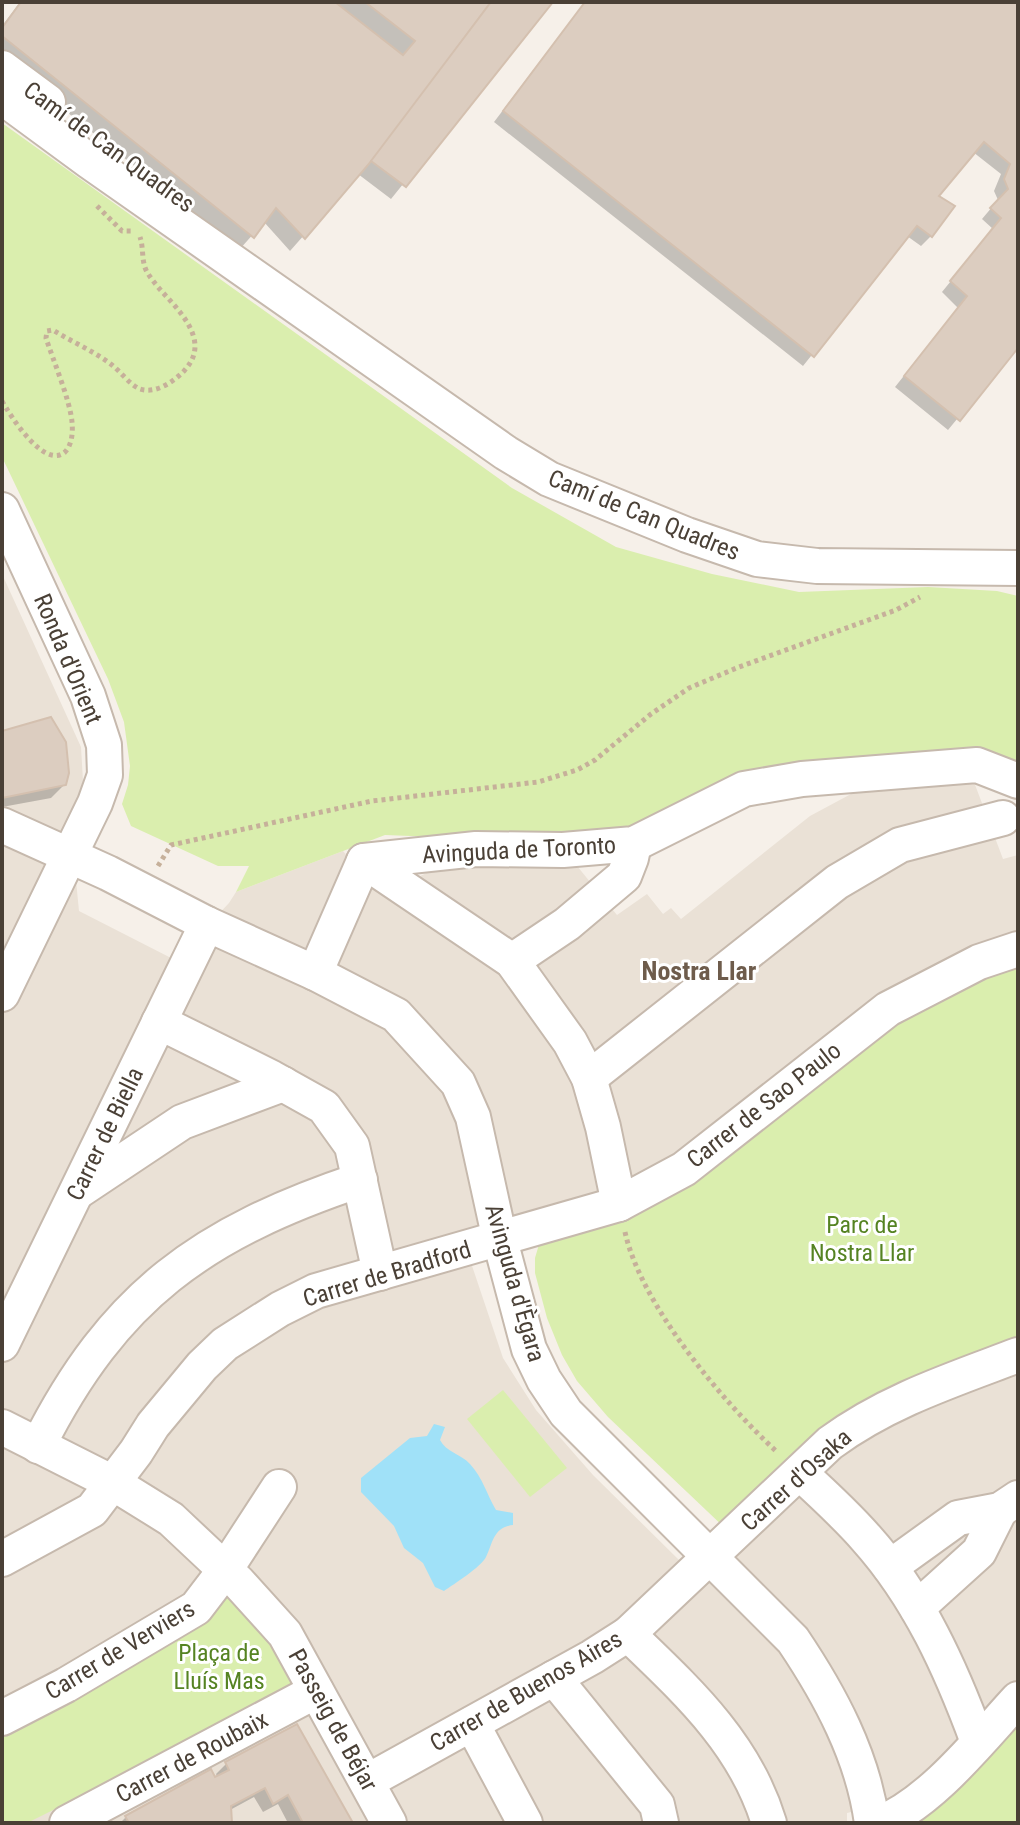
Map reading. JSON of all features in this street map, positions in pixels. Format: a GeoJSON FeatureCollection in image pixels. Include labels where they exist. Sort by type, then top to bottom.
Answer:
{"type":"FeatureCollection","features":[{"type":"Feature","properties":{"kind":"street","name":"Camí de Can Quadres"},"geometry":{"type":"LineString","coordinates":[[2,68],[204,218],[236,246],[239,265]]}},
{"type":"Feature","properties":{"kind":"street","name":"Camí de Can Quadres"},"geometry":{"type":"LineString","coordinates":[[2,97],[506,453],[549,479],[687,535],[757,559],[817,566],[1018,568]]}},
{"type":"Feature","properties":{"kind":"street","name":"Ronda d'Orient"},"geometry":{"type":"LineString","coordinates":[[2,510],[88,696],[104,745],[105,775],[95,803],[2,994]]}},
{"type":"Feature","properties":{"kind":"street","name":"Avinguda de Toronto"},"geometry":{"type":"LineString","coordinates":[[364,861],[476,849],[563,850],[634,844],[660,833],[717,800],[769,783],[977,765],[1018,781]]}},
{"type":"Feature","properties":{"kind":"street"},"geometry":{"type":"LineString","coordinates":[[589,1078],[837,882],[873,858],[900,845],[1003,818]]}},
{"type":"Feature","properties":{"kind":"street","name":"Avinguda d'Ègara"},"geometry":{"type":"LineString","coordinates":[[2,825],[315,973],[396,1015],[458,1083],[473,1117],[500,1240],[529,1349],[544,1380],[566,1413],[793,1640],[816,1674],[845,1731],[860,1769],[872,1823]]}},
{"type":"Feature","properties":{"kind":"street"},"geometry":{"type":"LineString","coordinates":[[512,961],[567,924],[624,876],[634,844]]}},
{"type":"Feature","properties":{"kind":"street"},"geometry":{"type":"LineString","coordinates":[[315,973],[364,861],[512,961],[570,1042],[589,1078],[619,1204]]}},
{"type":"Feature","properties":{"kind":"street","name":"Carrer de Biella"},"geometry":{"type":"LineString","coordinates":[[2,1344],[207,924]]}},
{"type":"Feature","properties":{"kind":"street","name":"Carrer de Sao Paulo"},"geometry":{"type":"LineString","coordinates":[[500,1240],[619,1204],[684,1169],[895,1005],[979,962],[1018,949]]}},
{"type":"Feature","properties":{"kind":"street"},"geometry":{"type":"LineString","coordinates":[[159,1022],[324,1107],[352,1146],[380,1273]]}},
{"type":"Feature","properties":{"kind":"street"},"geometry":{"type":"LineString","coordinates":[[76,1192],[182,1122],[283,1084]]}},
{"type":"Feature","properties":{"kind":"street"},"geometry":{"type":"LineString","coordinates":[[38,1446],[56,1410],[86,1364],[119,1323],[162,1280],[211,1244],[247,1225],[282,1208],[360,1180]]}},
{"type":"Feature","properties":{"kind":"street","name":"Carrer de Bradford"},"geometry":{"type":"LineString","coordinates":[[2,1559],[92,1510],[176,1396],[225,1344],[259,1321],[316,1291],[500,1240]]}},
{"type":"Feature","properties":{"kind":"street","name":"Carrer d'Osaka"},"geometry":{"type":"LineString","coordinates":[[711,1558],[830,1443],[887,1407],[1018,1355]]}},
{"type":"Feature","properties":{"kind":"street","name":"Passeig de Béjar"},"geometry":{"type":"LineString","coordinates":[[2,1427],[113,1483],[171,1519],[225,1570],[285,1634],[389,1823]]}},
{"type":"Feature","properties":{"kind":"street"},"geometry":{"type":"LineString","coordinates":[[800,1473],[867,1538],[890,1567],[948,1665],[978,1742]]}},
{"type":"Feature","properties":{"kind":"street","name":"Carrer de Verviers"},"geometry":{"type":"LineString","coordinates":[[2,1718],[66,1685],[196,1608],[225,1570],[279,1487]]}},
{"type":"Feature","properties":{"kind":"street"},"geometry":{"type":"LineString","coordinates":[[890,1567],[958,1518],[1009,1504]]}},
{"type":"Feature","properties":{"kind":"street"},"geometry":{"type":"LineString","coordinates":[[917,1608],[979,1552],[1009,1504]]}},
{"type":"Feature","properties":{"kind":"street","name":"Carrer de Buenos Aires"},"geometry":{"type":"LineString","coordinates":[[368,1781],[628,1634],[711,1558]]}},
{"type":"Feature","properties":{"kind":"street"},"geometry":{"type":"LineString","coordinates":[[628,1634],[692,1696],[735,1748],[763,1800],[769,1823]]}},
{"type":"Feature","properties":{"kind":"street"},"geometry":{"type":"LineString","coordinates":[[554,1678],[657,1805],[661,1823]]}},
{"type":"Feature","properties":{"kind":"street","name":"Carrer de Roubaix"},"geometry":{"type":"LineString","coordinates":[[67,1823],[316,1691]]}},
{"type":"Feature","properties":{"kind":"street"},"geometry":{"type":"LineString","coordinates":[[880,1823],[923,1798],[1018,1699]]}},
{"type":"Feature","properties":{"kind":"street"},"geometry":{"type":"LineString","coordinates":[[472,1724],[525,1823]]}},
{"type":"Feature","properties":{"kind":"path"},"geometry":{"type":"LineString","coordinates":[[2,401],[20,430],[38,448],[60,455],[72,441],[72,423],[46,338],[47,331],[53,330],[97,355],[139,389],[156,390],[172,381],[191,363],[196,350],[193,334],[171,300],[149,275],[142,262],[141,238],[132,231],[122,231],[95,203]]}},
{"type":"Feature","properties":{"kind":"path"},"geometry":{"type":"LineString","coordinates":[[142,891],[171,845],[372,801],[538,782],[577,770],[595,760],[651,714],[689,688],[908,605],[923,594],[925,587]]}},
{"type":"Feature","properties":{"kind":"path"},"geometry":{"type":"LineString","coordinates":[[619,1204],[627,1243],[651,1294],[677,1337],[713,1384],[800,1473]]}},
{"type":"Feature","properties":{"kind":"shaded area"},"geometry":{"type":"Polygon","coordinates":[[[2,574],[81,747],[83,781],[70,820],[79,911],[175,960],[236,892],[343,851],[381,895],[476,849],[573,861],[617,915],[647,894],[663,914],[671,908],[681,919],[810,816],[851,794],[875,784],[974,782],[1003,859],[1018,855],[1018,938],[645,1180],[461,1233],[503,1358],[536,1410],[593,1475],[679,1560],[668,1572],[692,1593],[802,1487],[880,1424],[1018,1372],[1018,1683],[986,1710],[902,1800],[847,1813],[847,1823],[2,1823],[2,574]]]}},
{"type":"Feature","properties":{"kind":"green space"},"geometry":{"type":"Polygon","coordinates":[[[2,123],[512,488],[616,547],[712,574],[799,592],[928,587],[997,591],[1018,596],[1018,762],[996,757],[894,761],[626,833],[462,838],[385,835],[236,892],[249,866],[218,866],[131,826],[122,804],[130,766],[124,722],[108,679],[2,457],[2,123]]]}},
{"type":"Feature","properties":{"kind":"green space","name":"Parc de Nostra Llar"},"geometry":{"type":"Polygon","coordinates":[[[1018,962],[1018,1345],[928,1378],[727,1530],[608,1417],[577,1381],[547,1318],[535,1273],[540,1241],[893,1018],[1018,962]]]}},
{"type":"Feature","properties":{"kind":"green space"},"geometry":{"type":"Polygon","coordinates":[[[503,1390],[567,1468],[530,1497],[467,1419],[503,1390]]]}},
{"type":"Feature","properties":{"kind":"green space","name":"Plaça de Lluís Mas"},"geometry":{"type":"Polygon","coordinates":[[[219,1587],[252,1617],[299,1688],[27,1823],[2,1823],[2,1726],[219,1587]]]}},
{"type":"Feature","properties":{"kind":"green space"},"geometry":{"type":"Polygon","coordinates":[[[1018,1717],[1018,1823],[920,1823],[1018,1717]]]}},
{"type":"Feature","properties":{"kind":"water"},"geometry":{"type":"Polygon","coordinates":[[[434,1424],[445,1427],[440,1440],[474,1469],[496,1510],[513,1513],[513,1525],[498,1532],[483,1561],[444,1591],[435,1587],[423,1563],[404,1548],[394,1526],[361,1492],[361,1478],[410,1438],[427,1436],[434,1424]]]}},
{"type":"Feature","properties":{"kind":"building"},"geometry":{"type":"Polygon","coordinates":[[[21,2],[335,2],[403,55],[415,41],[365,2],[491,2],[385,145],[305,239],[276,208],[254,238],[2,36],[2,28],[21,2]]]}},
{"type":"Feature","properties":{"kind":"building"},"geometry":{"type":"Polygon","coordinates":[[[491,2],[553,2],[406,187],[371,161],[491,2]]]}},
{"type":"Feature","properties":{"kind":"building"},"geometry":{"type":"Polygon","coordinates":[[[585,2],[1018,2],[1018,348],[960,421],[904,376],[967,296],[950,281],[1001,218],[990,208],[1008,189],[1004,179],[1010,164],[984,142],[939,196],[955,206],[932,237],[917,226],[814,357],[503,111],[585,2]]]}},
{"type":"Feature","properties":{"kind":"building"},"geometry":{"type":"Polygon","coordinates":[[[51,717],[66,742],[69,773],[66,785],[2,798],[2,731],[51,717]]]}},
{"type":"Feature","properties":{"kind":"building"},"geometry":{"type":"Polygon","coordinates":[[[297,1724],[353,1823],[303,1823],[288,1795],[273,1804],[265,1788],[231,1806],[232,1823],[129,1823],[125,1816],[211,1769],[215,1777],[229,1770],[225,1762],[297,1724]]]}},
{"type":"Feature","properties":{"kind":"district","name":"Nostra Llar"},"geometry":{"type":"Point","coordinates":[699,971]}}]}
